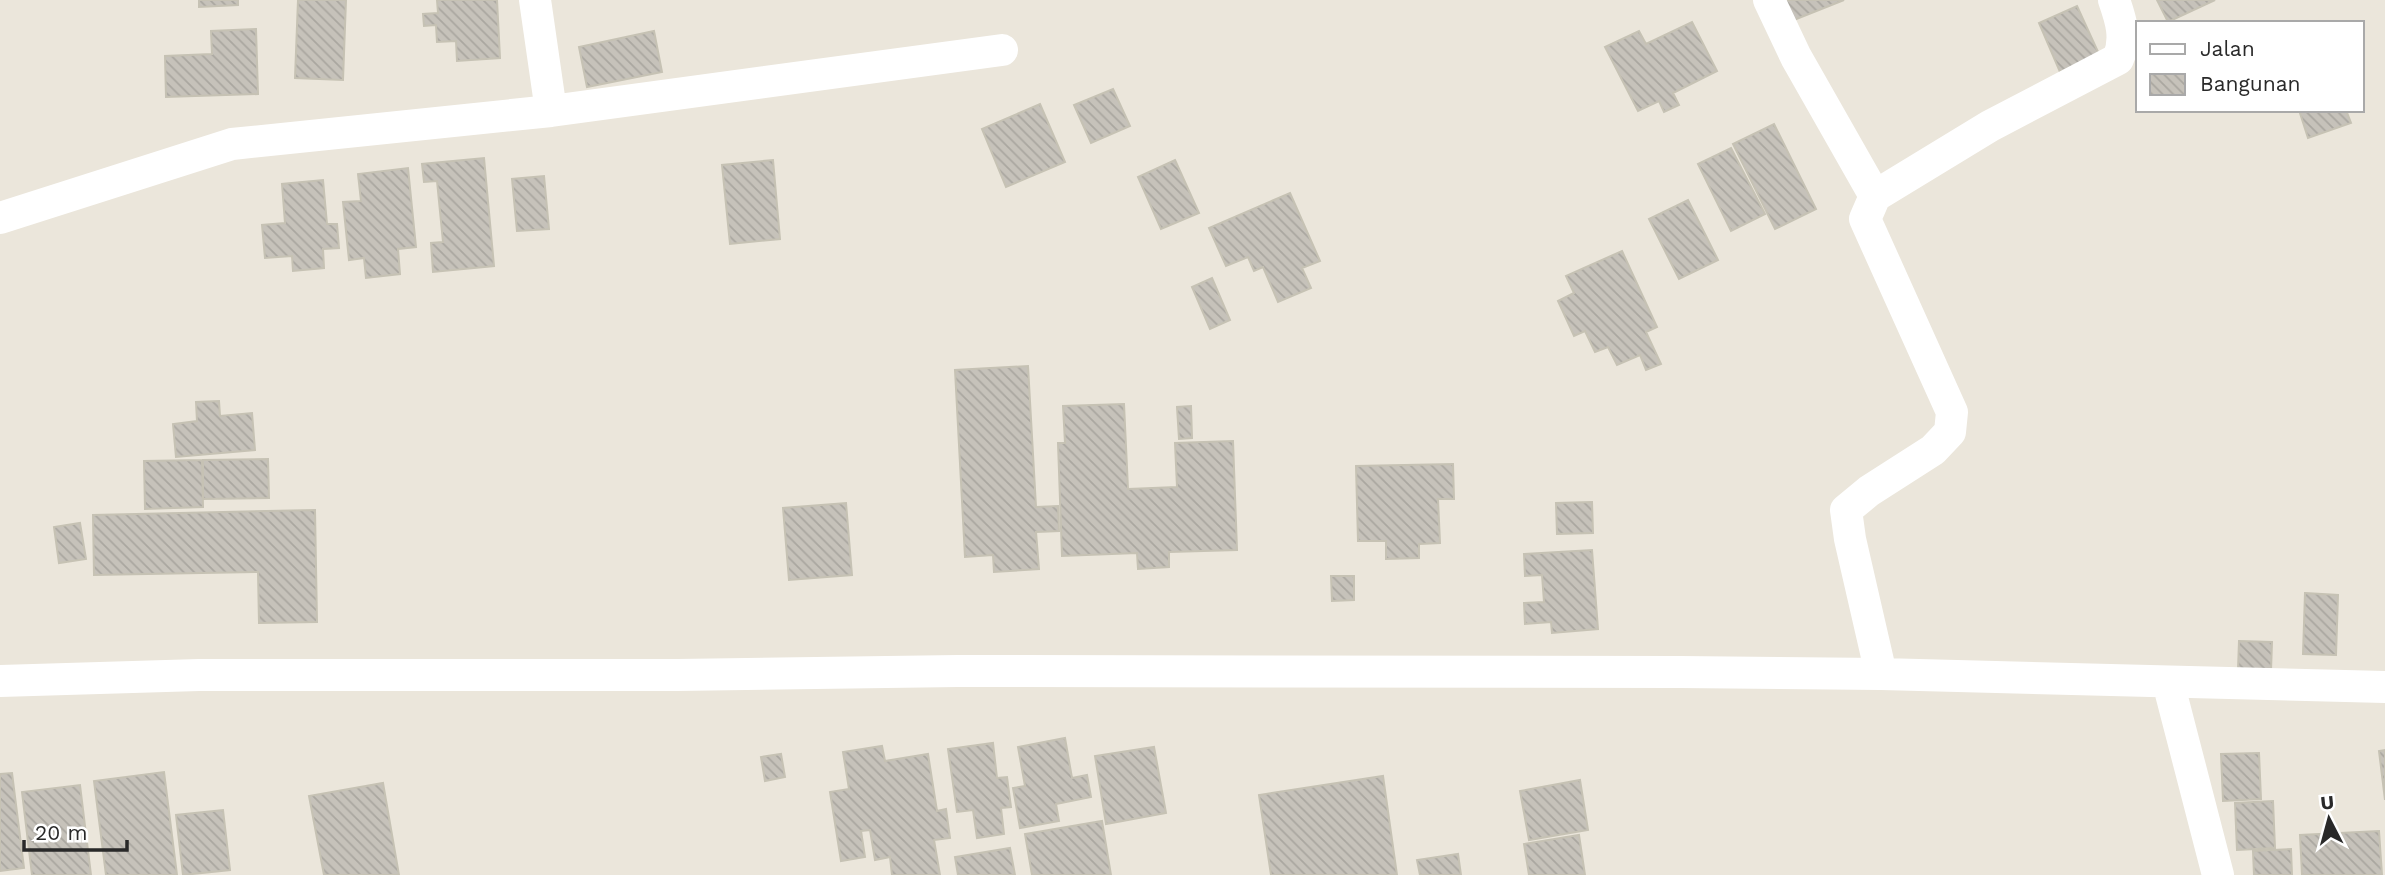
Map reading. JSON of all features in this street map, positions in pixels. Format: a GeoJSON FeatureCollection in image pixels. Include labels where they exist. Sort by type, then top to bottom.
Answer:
{"type":"FeatureCollection","features":[{"type":"Feature","properties":{"kind":"street"},"geometry":{"type":"LineString","coordinates":[[535,0],[551,111]]}},
{"type":"Feature","properties":{"kind":"street"},"geometry":{"type":"LineString","coordinates":[[1769,0],[1796,57],[1875,196]]}},
{"type":"Feature","properties":{"kind":"street"},"geometry":{"type":"LineString","coordinates":[[1881,674],[1850,539],[1846,510],[1869,491],[1933,450],[1950,432],[1952,411],[1866,219],[1875,196],[1990,126],[2118,59],[2123,48],[2121,20],[2113,0]]}},
{"type":"Feature","properties":{"kind":"street"},"geometry":{"type":"LineString","coordinates":[[0,218],[232,144],[551,111],[1002,50]]}},
{"type":"Feature","properties":{"kind":"street"},"geometry":{"type":"LineString","coordinates":[[0,681],[199,675],[677,675],[958,671],[1680,672],[1881,674],[2385,687]]}},
{"type":"Feature","properties":{"kind":"street"},"geometry":{"type":"LineString","coordinates":[[2168,682],[2218,875]]}},
{"type":"Feature","properties":{"kind":"building"},"geometry":{"type":"Polygon","coordinates":[[[199,0],[238,0],[238,5],[199,7],[199,0]]]}},
{"type":"Feature","properties":{"kind":"building"},"geometry":{"type":"Polygon","coordinates":[[[298,0],[346,0],[343,80],[295,78],[298,0]]]}},
{"type":"Feature","properties":{"kind":"building"},"geometry":{"type":"Polygon","coordinates":[[[437,0],[497,0],[500,58],[457,61],[456,41],[437,42],[436,25],[424,26],[423,14],[438,13],[437,0]]]}},
{"type":"Feature","properties":{"kind":"building"},"geometry":{"type":"Polygon","coordinates":[[[1787,0],[1844,0],[1784,24],[1776,5],[1787,0]]]}},
{"type":"Feature","properties":{"kind":"building"},"geometry":{"type":"Polygon","coordinates":[[[2157,0],[2215,0],[2170,21],[2168,21],[2157,0]]]}},
{"type":"Feature","properties":{"kind":"building"},"geometry":{"type":"Polygon","coordinates":[[[2077,6],[2099,54],[2060,72],[2039,23],[2077,6]]]}},
{"type":"Feature","properties":{"kind":"building"},"geometry":{"type":"Polygon","coordinates":[[[1692,22],[1717,71],[1673,93],[1679,105],[1664,112],[1659,101],[1638,111],[1605,47],[1639,31],[1646,44],[1692,22]]]}},
{"type":"Feature","properties":{"kind":"building"},"geometry":{"type":"Polygon","coordinates":[[[256,29],[258,94],[166,97],[165,56],[212,54],[211,31],[256,29]]]}},
{"type":"Feature","properties":{"kind":"building"},"geometry":{"type":"Polygon","coordinates":[[[654,31],[662,72],[587,87],[579,47],[654,31]]]}},
{"type":"Feature","properties":{"kind":"building"},"geometry":{"type":"Polygon","coordinates":[[[1113,89],[1130,126],[1091,143],[1074,105],[1113,89]]]}},
{"type":"Feature","properties":{"kind":"building"},"geometry":{"type":"Polygon","coordinates":[[[1040,104],[1065,162],[1006,187],[982,129],[1040,104]]]}},
{"type":"Feature","properties":{"kind":"building"},"geometry":{"type":"Polygon","coordinates":[[[2300,112],[2347,112],[2351,123],[2308,138],[2300,112]]]}},
{"type":"Feature","properties":{"kind":"building"},"geometry":{"type":"Polygon","coordinates":[[[1774,124],[1816,209],[1775,229],[1733,144],[1774,124]]]}},
{"type":"Feature","properties":{"kind":"building"},"geometry":{"type":"Polygon","coordinates":[[[1731,148],[1765,214],[1731,231],[1698,164],[1731,148]]]}},
{"type":"Feature","properties":{"kind":"building"},"geometry":{"type":"Polygon","coordinates":[[[484,158],[494,266],[433,272],[431,243],[443,242],[437,181],[424,182],[422,164],[484,158]]]}},
{"type":"Feature","properties":{"kind":"building"},"geometry":{"type":"Polygon","coordinates":[[[773,160],[780,239],[730,244],[722,165],[773,160]]]}},
{"type":"Feature","properties":{"kind":"building"},"geometry":{"type":"Polygon","coordinates":[[[1175,160],[1199,213],[1161,229],[1138,177],[1175,160]]]}},
{"type":"Feature","properties":{"kind":"building"},"geometry":{"type":"Polygon","coordinates":[[[408,168],[416,247],[398,249],[400,274],[366,278],[364,258],[349,260],[343,202],[361,201],[358,174],[408,168]]]}},
{"type":"Feature","properties":{"kind":"building"},"geometry":{"type":"Polygon","coordinates":[[[544,176],[549,229],[517,231],[512,179],[544,176]]]}},
{"type":"Feature","properties":{"kind":"building"},"geometry":{"type":"Polygon","coordinates":[[[323,180],[327,224],[337,224],[339,248],[323,249],[324,268],[293,271],[292,256],[265,258],[262,225],[285,223],[282,184],[323,180]]]}},
{"type":"Feature","properties":{"kind":"building"},"geometry":{"type":"Polygon","coordinates":[[[1290,193],[1320,261],[1302,268],[1311,288],[1278,302],[1263,267],[1254,271],[1248,257],[1226,266],[1209,228],[1290,193]]]}},
{"type":"Feature","properties":{"kind":"building"},"geometry":{"type":"Polygon","coordinates":[[[1688,200],[1718,260],[1679,279],[1649,219],[1688,200]]]}},
{"type":"Feature","properties":{"kind":"building"},"geometry":{"type":"Polygon","coordinates":[[[1622,251],[1657,327],[1646,332],[1661,364],[1646,370],[1640,355],[1617,365],[1608,347],[1595,352],[1585,331],[1574,336],[1558,301],[1574,293],[1566,276],[1622,251]]]}},
{"type":"Feature","properties":{"kind":"building"},"geometry":{"type":"Polygon","coordinates":[[[1212,278],[1230,320],[1210,329],[1192,287],[1212,278]]]}},
{"type":"Feature","properties":{"kind":"building"},"geometry":{"type":"Polygon","coordinates":[[[1028,366],[1036,507],[1058,506],[1059,531],[1036,532],[1039,569],[994,572],[993,555],[965,557],[955,370],[1028,366]]]}},
{"type":"Feature","properties":{"kind":"building"},"geometry":{"type":"Polygon","coordinates":[[[219,401],[220,416],[252,413],[255,450],[176,457],[173,424],[197,421],[196,402],[219,401]]]}},
{"type":"Feature","properties":{"kind":"building"},"geometry":{"type":"Polygon","coordinates":[[[1124,404],[1128,489],[1177,487],[1175,443],[1233,441],[1237,550],[1169,552],[1169,567],[1138,569],[1137,553],[1062,556],[1058,443],[1065,443],[1063,406],[1124,404]]]}},
{"type":"Feature","properties":{"kind":"building"},"geometry":{"type":"Polygon","coordinates":[[[1191,406],[1192,438],[1179,439],[1177,407],[1191,406]]]}},
{"type":"Feature","properties":{"kind":"building"},"geometry":{"type":"Polygon","coordinates":[[[268,459],[269,498],[203,499],[203,460],[268,459]]]}},
{"type":"Feature","properties":{"kind":"building"},"geometry":{"type":"Polygon","coordinates":[[[202,460],[203,507],[145,509],[144,461],[202,460]]]}},
{"type":"Feature","properties":{"kind":"building"},"geometry":{"type":"Polygon","coordinates":[[[1453,464],[1454,499],[1438,499],[1440,543],[1419,544],[1419,558],[1386,559],[1386,541],[1358,541],[1356,466],[1453,464]]]}},
{"type":"Feature","properties":{"kind":"building"},"geometry":{"type":"Polygon","coordinates":[[[1592,502],[1593,533],[1557,534],[1556,503],[1592,502]]]}},
{"type":"Feature","properties":{"kind":"building"},"geometry":{"type":"Polygon","coordinates":[[[846,503],[852,575],[789,580],[783,508],[846,503]]]}},
{"type":"Feature","properties":{"kind":"building"},"geometry":{"type":"Polygon","coordinates":[[[315,510],[317,622],[259,623],[258,572],[94,575],[93,515],[315,510]]]}},
{"type":"Feature","properties":{"kind":"building"},"geometry":{"type":"Polygon","coordinates":[[[80,523],[86,559],[59,563],[54,527],[80,523]]]}},
{"type":"Feature","properties":{"kind":"building"},"geometry":{"type":"Polygon","coordinates":[[[1592,550],[1598,629],[1552,633],[1551,622],[1525,624],[1524,603],[1544,602],[1542,575],[1525,576],[1524,554],[1592,550]]]}},
{"type":"Feature","properties":{"kind":"building"},"geometry":{"type":"Polygon","coordinates":[[[1331,576],[1354,576],[1354,600],[1332,601],[1331,576]]]}},
{"type":"Feature","properties":{"kind":"building"},"geometry":{"type":"Polygon","coordinates":[[[2305,593],[2338,595],[2336,655],[2303,654],[2305,593]]]}},
{"type":"Feature","properties":{"kind":"building"},"geometry":{"type":"Polygon","coordinates":[[[2239,641],[2272,642],[2271,671],[2238,670],[2239,641]]]}},
{"type":"Feature","properties":{"kind":"building"},"geometry":{"type":"Polygon","coordinates":[[[1065,738],[1072,778],[1087,775],[1091,797],[1056,804],[1059,821],[1020,828],[1013,788],[1025,786],[1018,747],[1065,738]]]}},
{"type":"Feature","properties":{"kind":"building"},"geometry":{"type":"Polygon","coordinates":[[[993,743],[997,778],[1007,777],[1011,807],[1001,808],[1004,834],[977,838],[973,810],[957,812],[948,749],[993,743]]]}},
{"type":"Feature","properties":{"kind":"building"},"geometry":{"type":"Polygon","coordinates":[[[882,746],[885,761],[928,754],[937,811],[946,809],[950,838],[934,840],[940,875],[892,875],[890,857],[875,860],[870,830],[861,831],[865,857],[841,861],[830,792],[849,789],[843,752],[882,746]]]}},
{"type":"Feature","properties":{"kind":"building"},"geometry":{"type":"Polygon","coordinates":[[[1154,747],[1166,813],[1106,824],[1095,756],[1154,747]]]}},
{"type":"Feature","properties":{"kind":"building"},"geometry":{"type":"Polygon","coordinates":[[[2385,750],[2385,800],[2379,751],[2385,750]]]}},
{"type":"Feature","properties":{"kind":"building"},"geometry":{"type":"Polygon","coordinates":[[[2259,753],[2261,799],[2223,801],[2221,754],[2259,753]]]}},
{"type":"Feature","properties":{"kind":"building"},"geometry":{"type":"Polygon","coordinates":[[[781,754],[785,777],[765,781],[761,757],[781,754]]]}},
{"type":"Feature","properties":{"kind":"building"},"geometry":{"type":"Polygon","coordinates":[[[164,772],[177,875],[106,875],[94,781],[164,772]]]}},
{"type":"Feature","properties":{"kind":"building"},"geometry":{"type":"Polygon","coordinates":[[[12,773],[24,868],[0,871],[0,774],[12,773]]]}},
{"type":"Feature","properties":{"kind":"building"},"geometry":{"type":"Polygon","coordinates":[[[1383,776],[1397,875],[1271,875],[1259,795],[1383,776]]]}},
{"type":"Feature","properties":{"kind":"building"},"geometry":{"type":"Polygon","coordinates":[[[1580,780],[1588,830],[1529,840],[1520,791],[1580,780]]]}},
{"type":"Feature","properties":{"kind":"building"},"geometry":{"type":"Polygon","coordinates":[[[383,783],[399,875],[324,875],[309,796],[383,783]]]}},
{"type":"Feature","properties":{"kind":"building"},"geometry":{"type":"Polygon","coordinates":[[[80,785],[91,875],[32,875],[22,792],[80,785]]]}},
{"type":"Feature","properties":{"kind":"building"},"geometry":{"type":"Polygon","coordinates":[[[2273,801],[2275,848],[2237,850],[2235,803],[2273,801]]]}},
{"type":"Feature","properties":{"kind":"building"},"geometry":{"type":"Polygon","coordinates":[[[223,810],[230,870],[183,875],[176,815],[223,810]]]}},
{"type":"Feature","properties":{"kind":"building"},"geometry":{"type":"Polygon","coordinates":[[[1102,821],[1111,875],[1032,875],[1025,834],[1102,821]]]}},
{"type":"Feature","properties":{"kind":"building"},"geometry":{"type":"Polygon","coordinates":[[[2379,831],[2382,875],[2302,875],[2300,835],[2379,831]]]}},
{"type":"Feature","properties":{"kind":"building"},"geometry":{"type":"Polygon","coordinates":[[[1579,835],[1585,875],[1529,875],[1524,844],[1579,835]]]}},
{"type":"Feature","properties":{"kind":"building"},"geometry":{"type":"Polygon","coordinates":[[[1010,848],[1015,875],[958,875],[955,857],[1010,848]]]}},
{"type":"Feature","properties":{"kind":"building"},"geometry":{"type":"Polygon","coordinates":[[[2291,849],[2292,875],[2254,875],[2253,851],[2291,849]]]}},
{"type":"Feature","properties":{"kind":"building"},"geometry":{"type":"Polygon","coordinates":[[[1458,854],[1461,875],[1420,875],[1417,860],[1458,854]]]}}]}
